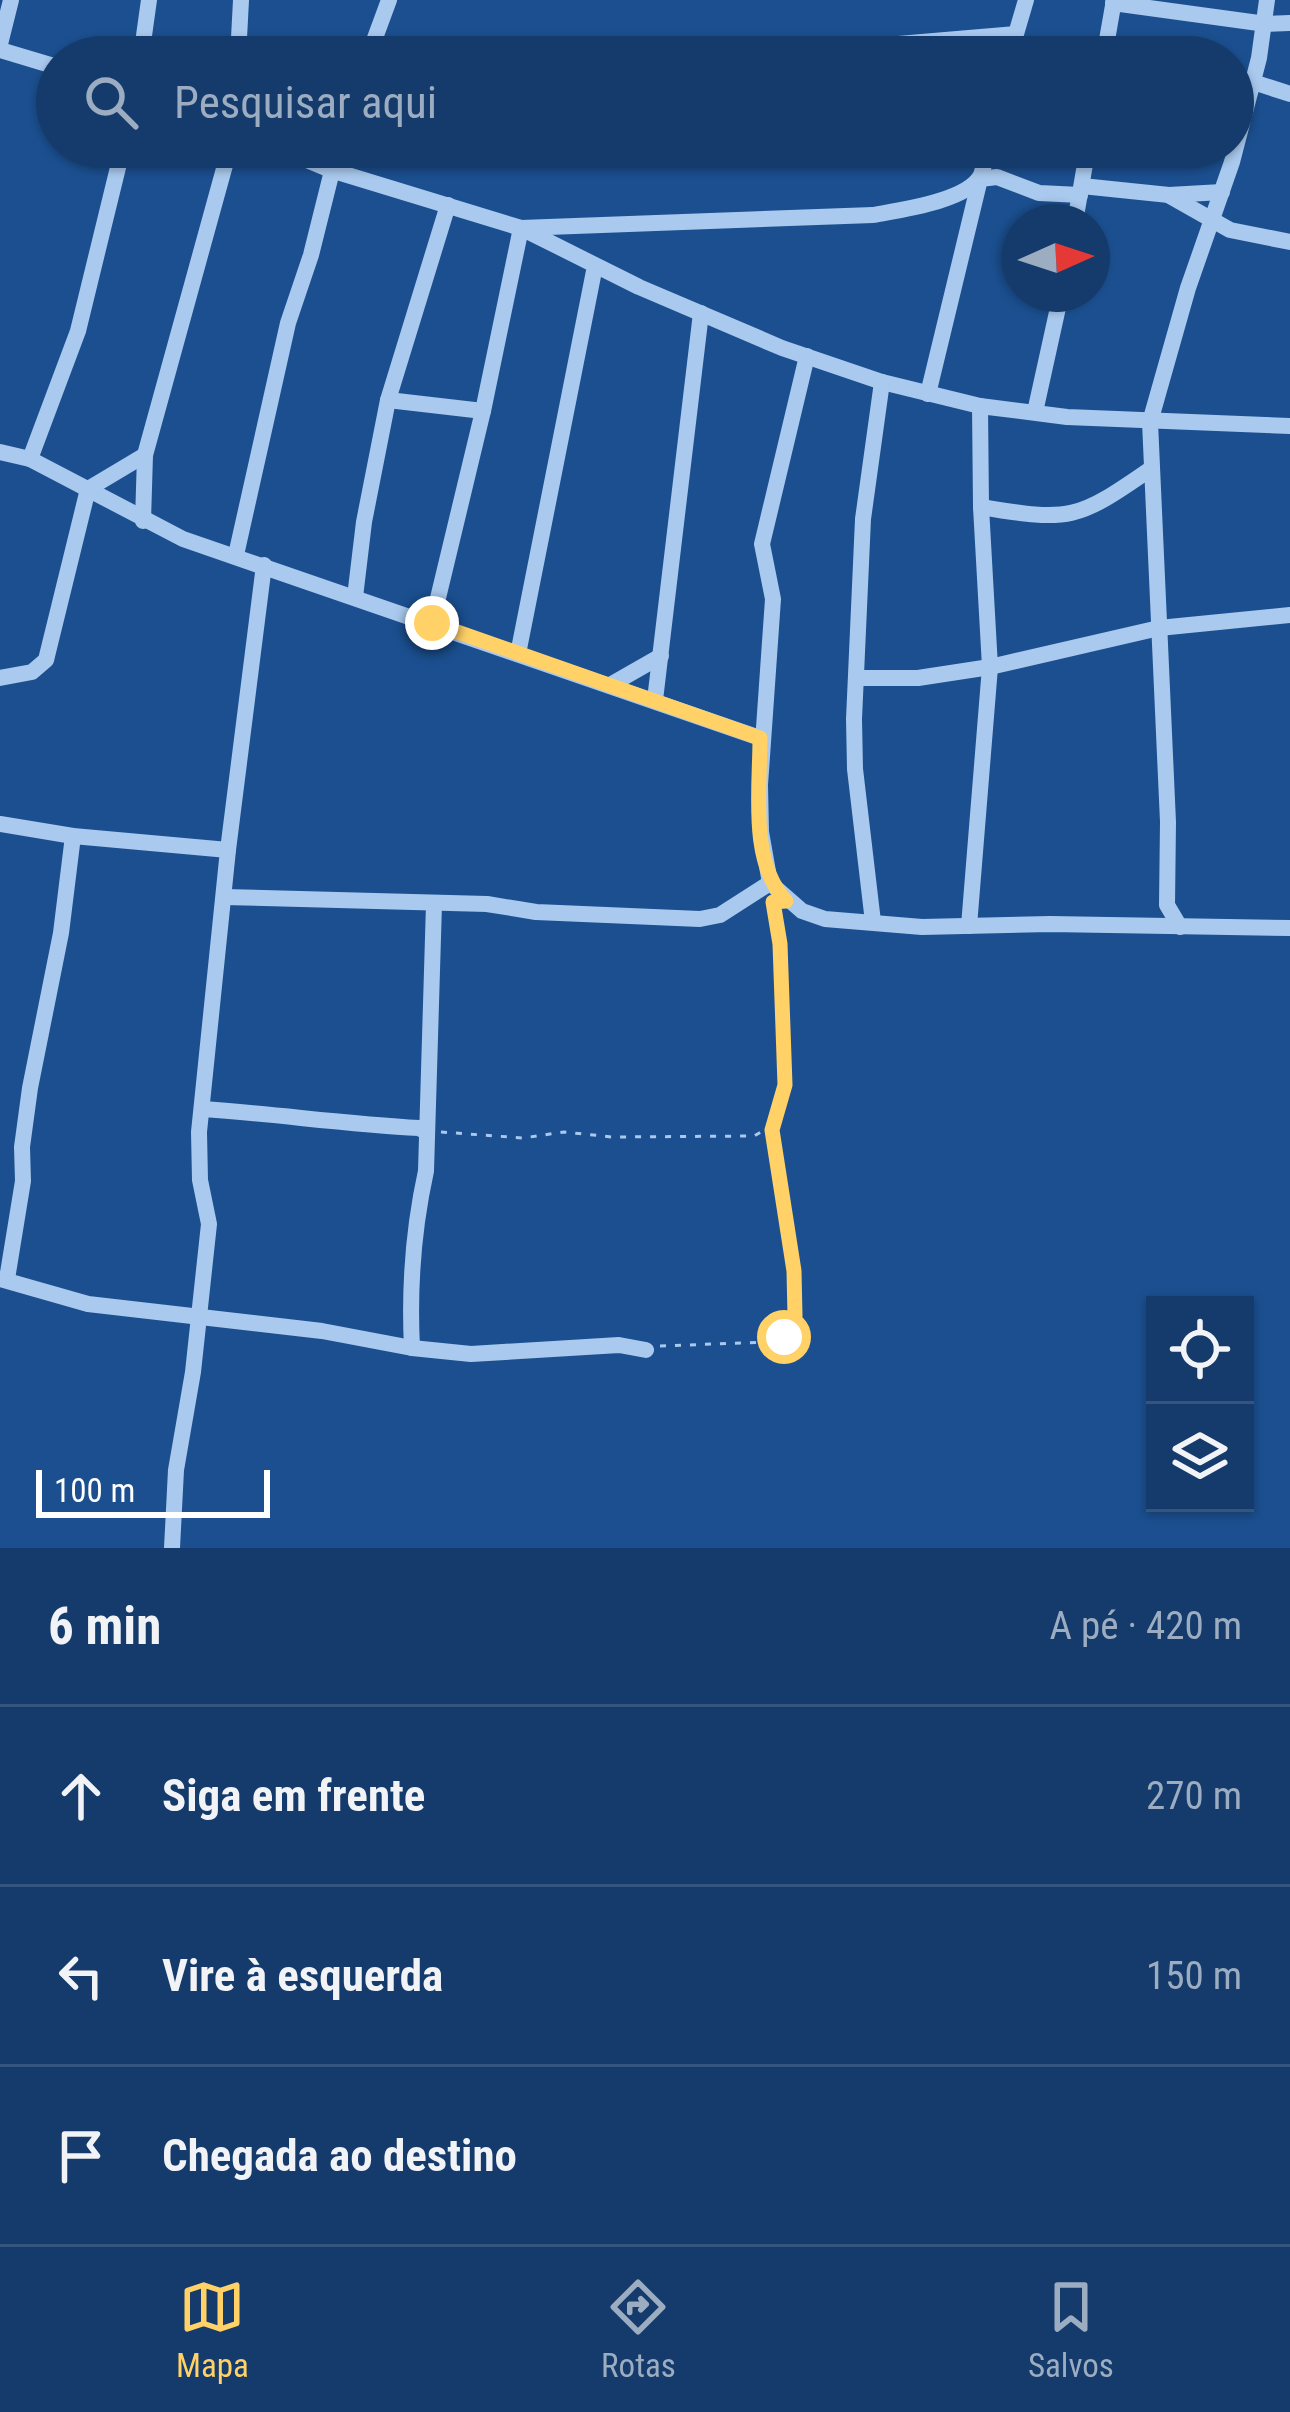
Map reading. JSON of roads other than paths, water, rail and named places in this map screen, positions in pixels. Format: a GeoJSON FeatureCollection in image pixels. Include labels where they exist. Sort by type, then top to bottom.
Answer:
{"type":"FeatureCollection","features":[{"type":"Feature","properties":{"kind":"street"},"geometry":{"type":"LineString","coordinates":[[11,0],[0,47],[36,60]]}},
{"type":"Feature","properties":{"kind":"street"},"geometry":{"type":"LineString","coordinates":[[144,36],[149,0]]}},
{"type":"Feature","properties":{"kind":"street"},"geometry":{"type":"LineString","coordinates":[[239,36],[241,0]]}},
{"type":"Feature","properties":{"kind":"street"},"geometry":{"type":"LineString","coordinates":[[376,36],[389,0]]}},
{"type":"Feature","properties":{"kind":"street"},"geometry":{"type":"LineString","coordinates":[[989,36],[1016,34],[1026,0]]}},
{"type":"Feature","properties":{"kind":"street"},"geometry":{"type":"LineString","coordinates":[[1254,78],[1267,0]]}},
{"type":"Feature","properties":{"kind":"street"},"geometry":{"type":"LineString","coordinates":[[1108,36],[1114,1],[1266,24],[1290,23]]}},
{"type":"Feature","properties":{"kind":"street"},"geometry":{"type":"LineString","coordinates":[[1254,82],[1290,94]]}},
{"type":"Feature","properties":{"kind":"street"},"geometry":{"type":"LineString","coordinates":[[30,459],[78,331],[118,168]]}},
{"type":"Feature","properties":{"kind":"street"},"geometry":{"type":"LineString","coordinates":[[143,520],[145,455],[224,168]]}},
{"type":"Feature","properties":{"kind":"street"},"geometry":{"type":"LineString","coordinates":[[327,168],[521,227],[701,313],[882,382],[980,406],[1035,412],[1150,422],[1290,425]]}},
{"type":"Feature","properties":{"kind":"street"},"geometry":{"type":"LineString","coordinates":[[928,394],[983,168]]}},
{"type":"Feature","properties":{"kind":"street"},"geometry":{"type":"LineString","coordinates":[[1078,204],[1085,168]]}},
{"type":"Feature","properties":{"kind":"street"},"geometry":{"type":"LineString","coordinates":[[1180,927],[1167,905],[1168,822],[1150,422],[1229,168]]}},
{"type":"Feature","properties":{"kind":"street"},"geometry":{"type":"LineString","coordinates":[[236,555],[288,323],[332,170]]}},
{"type":"Feature","properties":{"kind":"street"},"geometry":{"type":"LineString","coordinates":[[521,227],[873,214],[953,196],[980,179],[998,177],[1039,193],[1222,192]]}},
{"type":"Feature","properties":{"kind":"street"},"geometry":{"type":"LineString","coordinates":[[1169,195],[1249,235],[1290,242]]}},
{"type":"Feature","properties":{"kind":"street"},"geometry":{"type":"LineString","coordinates":[[355,597],[388,400],[448,205]]}},
{"type":"Feature","properties":{"kind":"street"},"geometry":{"type":"LineString","coordinates":[[432,623],[521,227]]}},
{"type":"Feature","properties":{"kind":"street"},"geometry":{"type":"LineString","coordinates":[[518,654],[595,266]]}},
{"type":"Feature","properties":{"kind":"street"},"geometry":{"type":"LineString","coordinates":[[1035,412],[1057,312]]}},
{"type":"Feature","properties":{"kind":"street"},"geometry":{"type":"LineString","coordinates":[[655,700],[701,313]]}},
{"type":"Feature","properties":{"kind":"street"},"geometry":{"type":"LineString","coordinates":[[776,895],[761,832],[760,738],[773,599],[762,544],[807,356]]}},
{"type":"Feature","properties":{"kind":"street"},"geometry":{"type":"LineString","coordinates":[[873,922],[855,769],[856,678],[862,519],[882,382]]}},
{"type":"Feature","properties":{"kind":"street"},"geometry":{"type":"LineString","coordinates":[[388,400],[483,411]]}},
{"type":"Feature","properties":{"kind":"street"},"geometry":{"type":"LineString","coordinates":[[969,926],[990,667],[980,406]]}},
{"type":"Feature","properties":{"kind":"street"},"geometry":{"type":"LineString","coordinates":[[0,452],[30,459],[183,539],[760,738]]}},
{"type":"Feature","properties":{"kind":"street"},"geometry":{"type":"LineString","coordinates":[[0,678],[32,672],[46,660],[88,490],[145,455]]}},
{"type":"Feature","properties":{"kind":"street"},"geometry":{"type":"LineString","coordinates":[[981,507],[1044,517],[1078,513],[1152,468]]}},
{"type":"Feature","properties":{"kind":"street"},"geometry":{"type":"LineString","coordinates":[[172,1548],[176,1470],[209,1224],[200,1180],[202,1109],[264,565]]}},
{"type":"Feature","properties":{"kind":"street"},"geometry":{"type":"LineString","coordinates":[[856,678],[918,678],[990,667],[1159,628],[1290,615]]}},
{"type":"Feature","properties":{"kind":"street"},"geometry":{"type":"LineString","coordinates":[[612,684],[661,656]]}},
{"type":"Feature","properties":{"kind":"street"},"geometry":{"type":"LineString","coordinates":[[0,824],[73,836],[228,850]]}},
{"type":"Feature","properties":{"kind":"street"},"geometry":{"type":"LineString","coordinates":[[73,836],[61,933],[30,1088],[23,1181],[4,1279],[88,1304],[322,1330],[412,1348],[490,1354],[619,1346],[646,1350]]}},
{"type":"Feature","properties":{"kind":"street"},"geometry":{"type":"LineString","coordinates":[[224,898],[487,904],[536,912],[700,919],[776,895],[825,919],[922,927],[1290,928]]}},
{"type":"Feature","properties":{"kind":"street"},"geometry":{"type":"LineString","coordinates":[[412,1348],[412,1264],[426,1171],[434,904]]}},
{"type":"Feature","properties":{"kind":"street"},"geometry":{"type":"LineString","coordinates":[[1147,926],[1167,905]]}},
{"type":"Feature","properties":{"kind":"street"},"geometry":{"type":"LineString","coordinates":[[202,1109],[257,1111],[427,1132]]}}]}
